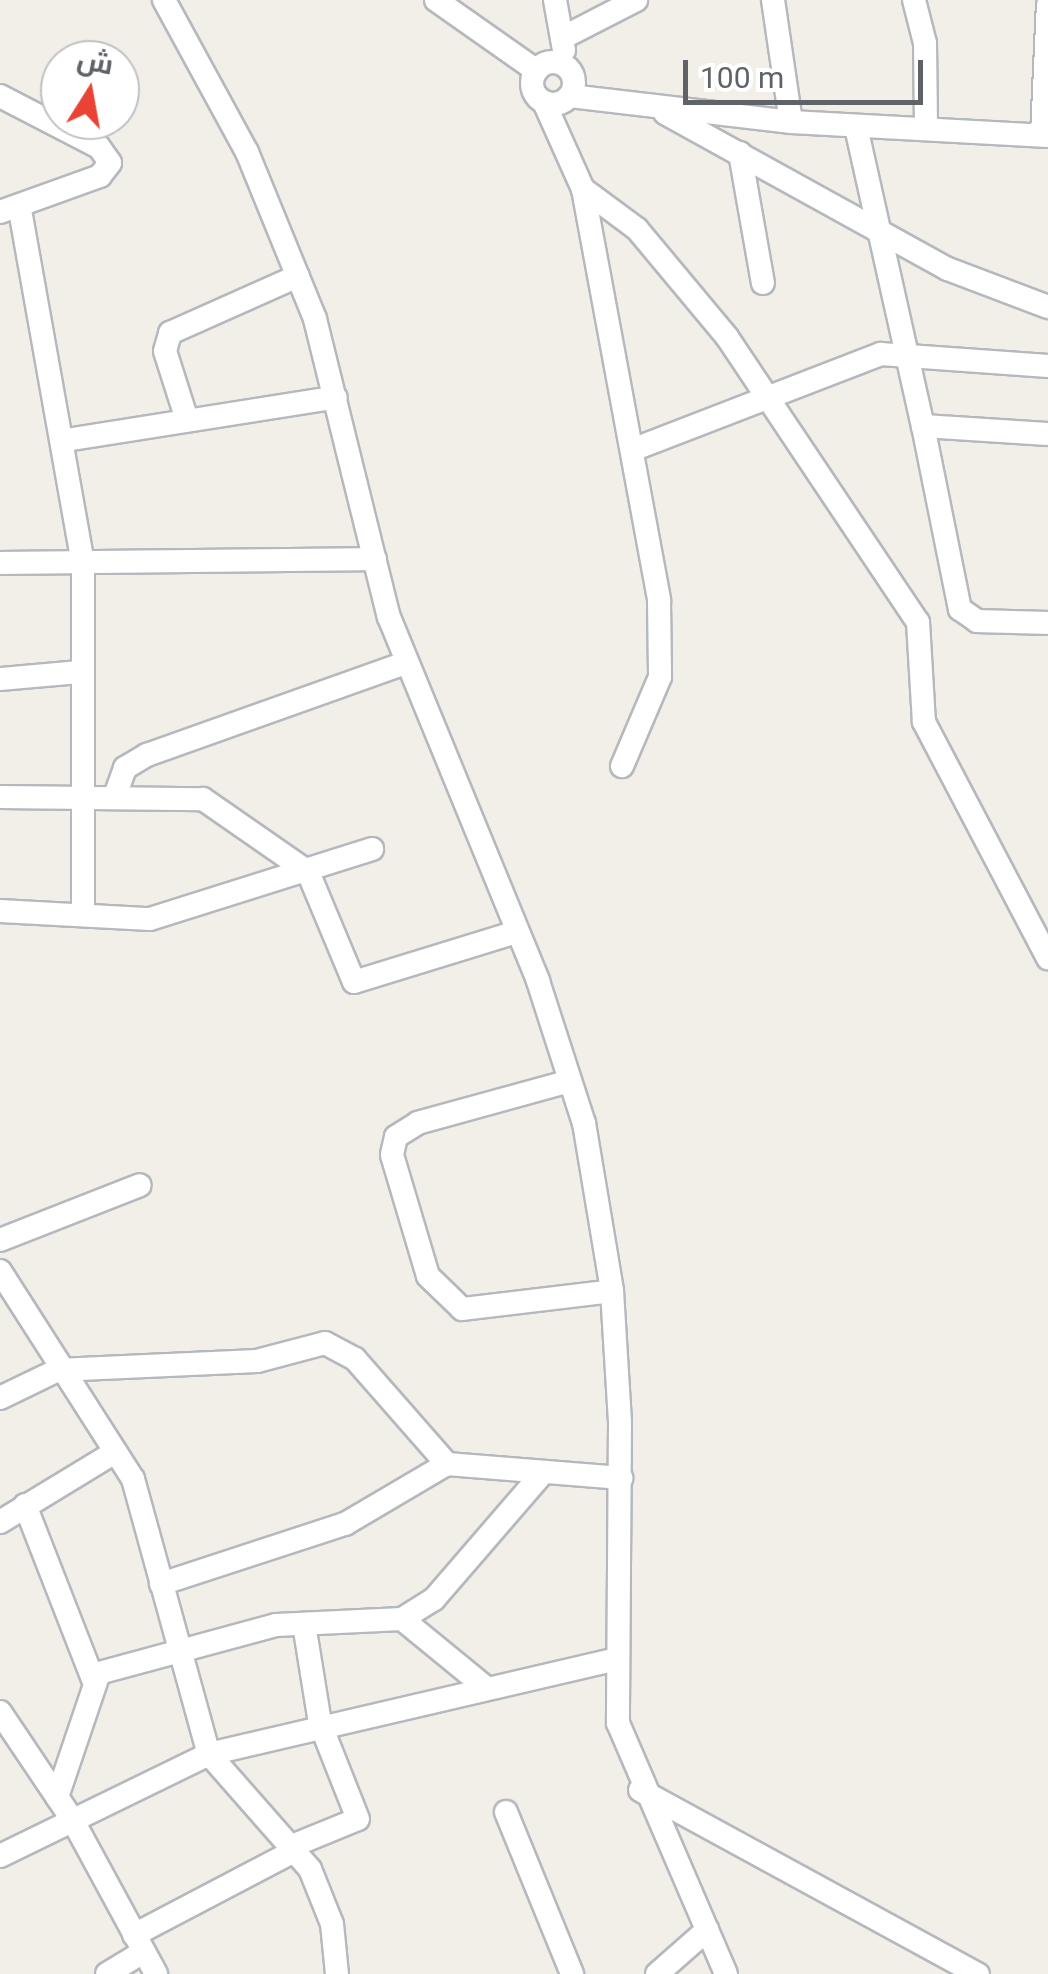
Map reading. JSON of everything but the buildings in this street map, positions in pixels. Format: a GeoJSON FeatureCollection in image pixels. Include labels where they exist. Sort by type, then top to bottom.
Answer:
{"type":"FeatureCollection","features":[{"type":"Feature","properties":{"kind":"street"},"geometry":{"type":"LineString","coordinates":[[164,0],[230,118],[298,276],[336,397],[405,663],[517,932],[570,1081],[612,1291],[621,1478],[618,1723],[640,1790],[726,1974]]}},
{"type":"Feature","properties":{"kind":"street"},"geometry":{"type":"LineString","coordinates":[[436,0],[536,71],[562,65]]}},
{"type":"Feature","properties":{"kind":"street"},"geometry":{"type":"LineString","coordinates":[[555,0],[566,36],[562,65]]}},
{"type":"Feature","properties":{"kind":"street"},"geometry":{"type":"LineString","coordinates":[[566,36],[634,0]]}},
{"type":"Feature","properties":{"kind":"street"},"geometry":{"type":"LineString","coordinates":[[774,0],[791,122]]}},
{"type":"Feature","properties":{"kind":"street"},"geometry":{"type":"LineString","coordinates":[[914,0],[925,44],[926,128]]}},
{"type":"Feature","properties":{"kind":"street"},"geometry":{"type":"LineString","coordinates":[[544,102],[570,96],[791,122],[1045,135],[1048,6]]}},
{"type":"Feature","properties":{"kind":"street"},"geometry":{"type":"LineString","coordinates":[[562,65],[573,75],[570,96]]}},
{"type":"Feature","properties":{"kind":"street"},"geometry":{"type":"LineString","coordinates":[[536,71],[534,92],[544,102],[583,189],[663,637],[650,710],[622,766]]}},
{"type":"Feature","properties":{"kind":"street"},"geometry":{"type":"LineString","coordinates":[[3,101],[99,147],[110,163],[10,211],[66,440],[83,562],[83,912]]}},
{"type":"Feature","properties":{"kind":"street"},"geometry":{"type":"LineString","coordinates":[[653,106],[948,269],[1048,307]]}},
{"type":"Feature","properties":{"kind":"street"},"geometry":{"type":"LineString","coordinates":[[856,127],[960,608],[977,621],[1048,624]]}},
{"type":"Feature","properties":{"kind":"street"},"geometry":{"type":"LineString","coordinates":[[740,154],[764,284]]}},
{"type":"Feature","properties":{"kind":"street"},"geometry":{"type":"LineString","coordinates":[[583,189],[636,228],[727,337],[767,404],[918,622],[924,722],[1048,958]]}},
{"type":"Feature","properties":{"kind":"street"},"geometry":{"type":"LineString","coordinates":[[188,420],[164,351],[170,333],[298,276]]}},
{"type":"Feature","properties":{"kind":"street"},"geometry":{"type":"LineString","coordinates":[[632,450],[767,404],[828,372],[905,353],[1048,366]]}},
{"type":"Feature","properties":{"kind":"street"},"geometry":{"type":"LineString","coordinates":[[66,440],[336,397]]}},
{"type":"Feature","properties":{"kind":"street"},"geometry":{"type":"LineString","coordinates":[[923,426],[1048,434]]}},
{"type":"Feature","properties":{"kind":"street"},"geometry":{"type":"LineString","coordinates":[[0,564],[375,558]]}},
{"type":"Feature","properties":{"kind":"street"},"geometry":{"type":"LineString","coordinates":[[116,793],[124,768],[146,755],[405,663]]}},
{"type":"Feature","properties":{"kind":"street"},"geometry":{"type":"LineString","coordinates":[[0,679],[80,672]]}},
{"type":"Feature","properties":{"kind":"street"},"geometry":{"type":"LineString","coordinates":[[0,797],[191,794],[308,872],[354,982],[517,932]]}},
{"type":"Feature","properties":{"kind":"street"},"geometry":{"type":"LineString","coordinates":[[0,912],[83,912],[150,919],[372,849]]}},
{"type":"Feature","properties":{"kind":"street"},"geometry":{"type":"LineString","coordinates":[[570,1081],[418,1123],[396,1137],[392,1155],[428,1276],[462,1308],[612,1291]]}},
{"type":"Feature","properties":{"kind":"street"},"geometry":{"type":"LineString","coordinates":[[0,1240],[140,1185]]}},
{"type":"Feature","properties":{"kind":"street"},"geometry":{"type":"LineString","coordinates":[[0,1271],[7,1301],[115,1452],[142,1501],[174,1648],[208,1754],[294,1848],[322,1890],[337,1974]]}},
{"type":"Feature","properties":{"kind":"street"},"geometry":{"type":"LineString","coordinates":[[0,1398],[58,1370],[256,1361],[340,1346],[447,1464]]}},
{"type":"Feature","properties":{"kind":"street"},"geometry":{"type":"LineString","coordinates":[[0,1522],[115,1452]]}},
{"type":"Feature","properties":{"kind":"street"},"geometry":{"type":"LineString","coordinates":[[161,1584],[346,1524],[447,1464],[621,1478]]}},
{"type":"Feature","properties":{"kind":"street"},"geometry":{"type":"LineString","coordinates":[[93,1679],[174,1648],[304,1624],[402,1618],[434,1599],[542,1474]]}},
{"type":"Feature","properties":{"kind":"street"},"geometry":{"type":"LineString","coordinates":[[25,1505],[93,1679],[57,1797]]}},
{"type":"Feature","properties":{"kind":"street"},"geometry":{"type":"LineString","coordinates":[[402,1618],[485,1687]]}},
{"type":"Feature","properties":{"kind":"street"},"geometry":{"type":"LineString","coordinates":[[107,1974],[138,1943],[294,1848],[357,1824],[320,1722],[304,1624]]}},
{"type":"Feature","properties":{"kind":"street"},"geometry":{"type":"LineString","coordinates":[[0,1856],[208,1754],[320,1722],[617,1660]]}},
{"type":"Feature","properties":{"kind":"street"},"geometry":{"type":"LineString","coordinates":[[0,1712],[72,1819],[156,1974]]}},
{"type":"Feature","properties":{"kind":"street"},"geometry":{"type":"LineString","coordinates":[[640,1790],[978,1974]]}},
{"type":"Feature","properties":{"kind":"street"},"geometry":{"type":"LineString","coordinates":[[506,1812],[572,1974]]}},
{"type":"Feature","properties":{"kind":"street"},"geometry":{"type":"LineString","coordinates":[[656,1974],[706,1930]]}}]}
